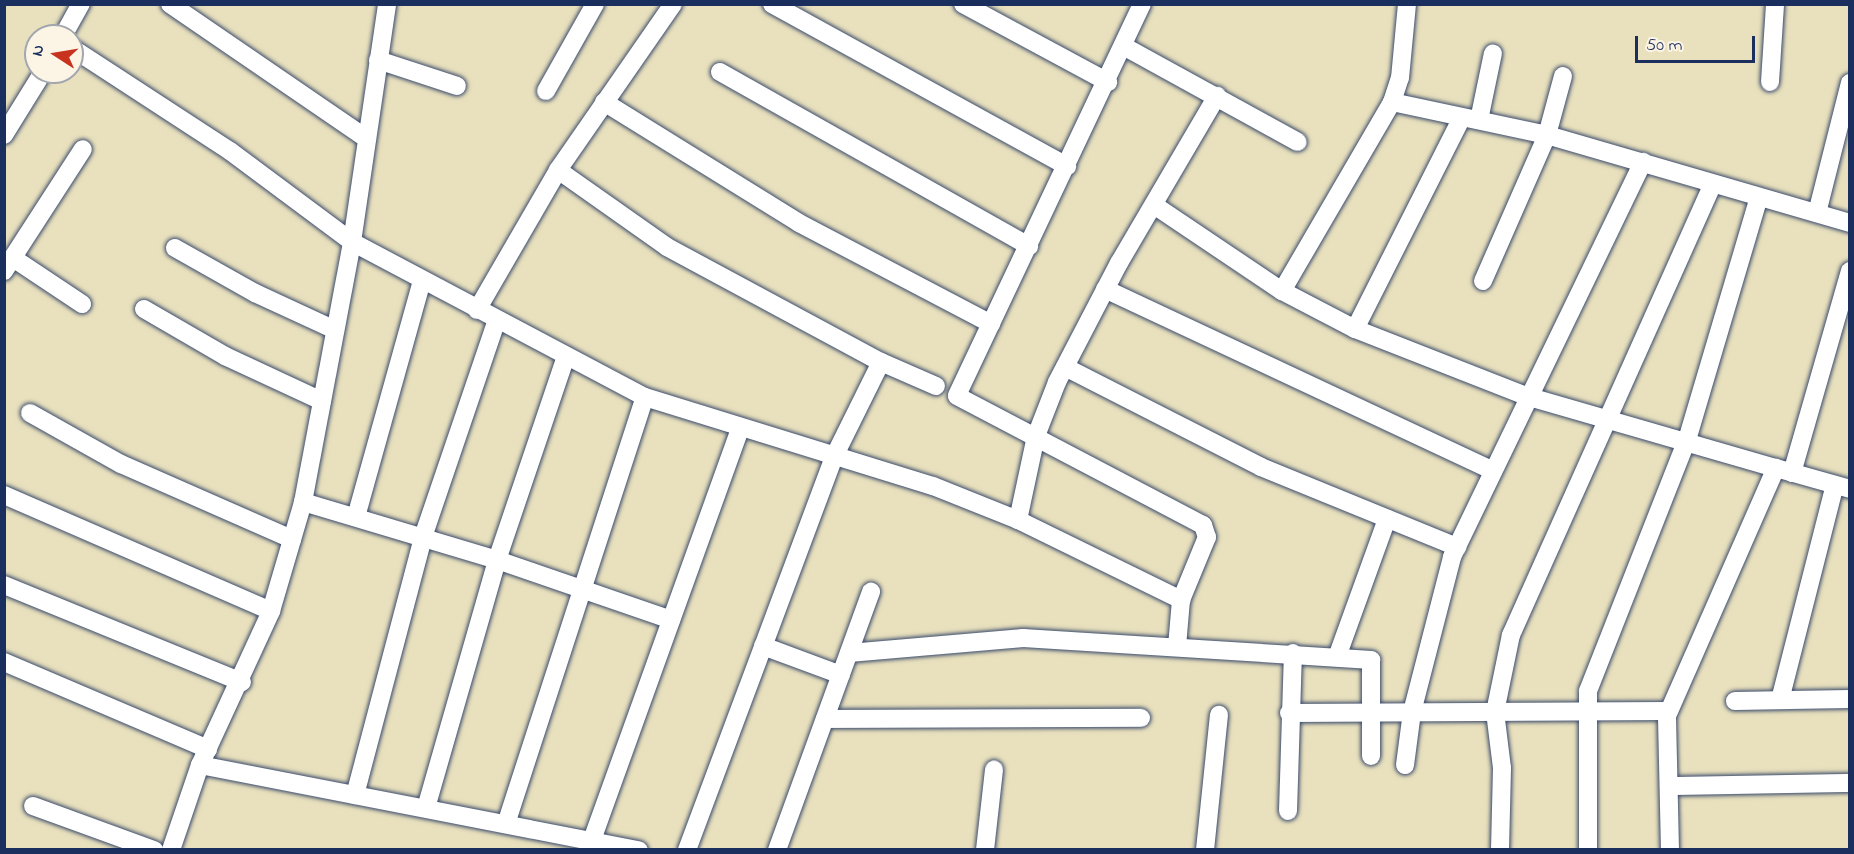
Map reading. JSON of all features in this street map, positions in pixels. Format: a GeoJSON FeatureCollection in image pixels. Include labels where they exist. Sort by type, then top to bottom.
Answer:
{"type":"FeatureCollection","features":[{"type":"Feature","properties":{"kind":"street"},"geometry":{"type":"LineString","coordinates":[[70,24],[81,4]]}},
{"type":"Feature","properties":{"kind":"street"},"geometry":{"type":"LineString","coordinates":[[170,4],[196,12],[367,140]]}},
{"type":"Feature","properties":{"kind":"street"},"geometry":{"type":"LineString","coordinates":[[171,849],[204,757],[242,682],[271,611],[303,502],[352,242],[387,4]]}},
{"type":"Feature","properties":{"kind":"street"},"geometry":{"type":"LineString","coordinates":[[546,91],[594,4]]}},
{"type":"Feature","properties":{"kind":"street"},"geometry":{"type":"LineString","coordinates":[[477,310],[558,170],[673,4]]}},
{"type":"Feature","properties":{"kind":"street"},"geometry":{"type":"LineString","coordinates":[[772,4],[1067,166]]}},
{"type":"Feature","properties":{"kind":"street"},"geometry":{"type":"LineString","coordinates":[[963,4],[1108,82]]}},
{"type":"Feature","properties":{"kind":"street"},"geometry":{"type":"LineString","coordinates":[[1142,4],[1125,47],[957,396],[1203,525],[1207,537],[1182,600],[1177,647]]}},
{"type":"Feature","properties":{"kind":"street"},"geometry":{"type":"LineString","coordinates":[[1282,291],[1392,102],[1400,78],[1407,4]]}},
{"type":"Feature","properties":{"kind":"street"},"geometry":{"type":"LineString","coordinates":[[1770,82],[1775,4]]}},
{"type":"Feature","properties":{"kind":"street"},"geometry":{"type":"LineString","coordinates":[[1125,47],[1298,142]]}},
{"type":"Feature","properties":{"kind":"street"},"geometry":{"type":"LineString","coordinates":[[1354,330],[1470,118],[1493,53]]}},
{"type":"Feature","properties":{"kind":"street"},"geometry":{"type":"LineString","coordinates":[[84,56],[230,151],[352,242],[645,398],[740,429],[933,486],[1018,520],[1182,600]]}},
{"type":"Feature","properties":{"kind":"street"},"geometry":{"type":"LineString","coordinates":[[378,60],[457,86]]}},
{"type":"Feature","properties":{"kind":"street"},"geometry":{"type":"LineString","coordinates":[[720,72],[1029,246]]}},
{"type":"Feature","properties":{"kind":"street"},"geometry":{"type":"LineString","coordinates":[[1483,281],[1547,135],[1563,76]]}},
{"type":"Feature","properties":{"kind":"street"},"geometry":{"type":"LineString","coordinates":[[1817,213],[1850,83]]}},
{"type":"Feature","properties":{"kind":"street"},"geometry":{"type":"LineString","coordinates":[[4,135],[36,84]]}},
{"type":"Feature","properties":{"kind":"street"},"geometry":{"type":"LineString","coordinates":[[1018,520],[1036,436],[1065,367],[1106,289],[1217,96]]}},
{"type":"Feature","properties":{"kind":"street"},"geometry":{"type":"LineString","coordinates":[[604,102],[799,223],[991,324]]}},
{"type":"Feature","properties":{"kind":"street"},"geometry":{"type":"LineString","coordinates":[[1392,102],[1547,135],[1850,223]]}},
{"type":"Feature","properties":{"kind":"street"},"geometry":{"type":"LineString","coordinates":[[82,304],[9,265],[83,149]]}},
{"type":"Feature","properties":{"kind":"street"},"geometry":{"type":"LineString","coordinates":[[1405,765],[1412,712],[1457,547],[1526,396],[1643,162]]}},
{"type":"Feature","properties":{"kind":"street"},"geometry":{"type":"LineString","coordinates":[[558,170],[667,247],[881,362],[936,386]]}},
{"type":"Feature","properties":{"kind":"street"},"geometry":{"type":"LineString","coordinates":[[1500,849],[1502,768],[1495,712],[1511,635],[1713,184]]}},
{"type":"Feature","properties":{"kind":"street"},"geometry":{"type":"LineString","coordinates":[[1588,849],[1588,691],[1600,653],[1687,440],[1759,197]]}},
{"type":"Feature","properties":{"kind":"street"},"geometry":{"type":"LineString","coordinates":[[1154,205],[1282,291],[1354,330],[1526,396],[1608,417],[1842,487],[1780,700]]}},
{"type":"Feature","properties":{"kind":"street"},"geometry":{"type":"LineString","coordinates":[[176,248],[255,293],[335,330]]}},
{"type":"Feature","properties":{"kind":"street"},"geometry":{"type":"LineString","coordinates":[[1670,849],[1669,711],[1784,470],[1850,271]]}},
{"type":"Feature","properties":{"kind":"street"},"geometry":{"type":"LineString","coordinates":[[356,517],[422,280]]}},
{"type":"Feature","properties":{"kind":"street"},"geometry":{"type":"LineString","coordinates":[[1106,289],[1492,471]]}},
{"type":"Feature","properties":{"kind":"street"},"geometry":{"type":"LineString","coordinates":[[144,309],[225,356],[322,401]]}},
{"type":"Feature","properties":{"kind":"street"},"geometry":{"type":"LineString","coordinates":[[355,795],[423,537],[497,320]]}},
{"type":"Feature","properties":{"kind":"street"},"geometry":{"type":"LineString","coordinates":[[426,808],[497,560],[566,356]]}},
{"type":"Feature","properties":{"kind":"street"},"geometry":{"type":"LineString","coordinates":[[687,849],[834,457],[881,362]]}},
{"type":"Feature","properties":{"kind":"street"},"geometry":{"type":"LineString","coordinates":[[1065,367],[1261,467],[1457,547]]}},
{"type":"Feature","properties":{"kind":"street"},"geometry":{"type":"LineString","coordinates":[[506,824],[645,398]]}},
{"type":"Feature","properties":{"kind":"street"},"geometry":{"type":"LineString","coordinates":[[30,413],[121,464],[292,539]]}},
{"type":"Feature","properties":{"kind":"street"},"geometry":{"type":"LineString","coordinates":[[604,844],[671,620],[740,429]]}},
{"type":"Feature","properties":{"kind":"street"},"geometry":{"type":"LineString","coordinates":[[4,495],[271,611]]}},
{"type":"Feature","properties":{"kind":"street"},"geometry":{"type":"LineString","coordinates":[[303,502],[497,560],[671,620]]}},
{"type":"Feature","properties":{"kind":"street"},"geometry":{"type":"LineString","coordinates":[[1336,657],[1387,519]]}},
{"type":"Feature","properties":{"kind":"street"},"geometry":{"type":"LineString","coordinates":[[4,585],[242,682]]}},
{"type":"Feature","properties":{"kind":"street"},"geometry":{"type":"LineString","coordinates":[[777,849],[871,592]]}},
{"type":"Feature","properties":{"kind":"street"},"geometry":{"type":"LineString","coordinates":[[849,653],[1023,638],[1293,653],[1371,660],[1371,756]]}},
{"type":"Feature","properties":{"kind":"street"},"geometry":{"type":"LineString","coordinates":[[763,646],[841,675]]}},
{"type":"Feature","properties":{"kind":"street"},"geometry":{"type":"LineString","coordinates":[[1288,811],[1289,713],[1293,653]]}},
{"type":"Feature","properties":{"kind":"street"},"geometry":{"type":"LineString","coordinates":[[4,662],[204,757],[355,795],[639,849]]}},
{"type":"Feature","properties":{"kind":"street"},"geometry":{"type":"LineString","coordinates":[[1735,701],[1850,699]]}},
{"type":"Feature","properties":{"kind":"street"},"geometry":{"type":"LineString","coordinates":[[1289,713],[1669,711]]}},
{"type":"Feature","properties":{"kind":"street"},"geometry":{"type":"LineString","coordinates":[[1205,849],[1220,715]]}},
{"type":"Feature","properties":{"kind":"street"},"geometry":{"type":"LineString","coordinates":[[825,719],[1141,718]]}},
{"type":"Feature","properties":{"kind":"street"},"geometry":{"type":"LineString","coordinates":[[985,849],[994,770]]}},
{"type":"Feature","properties":{"kind":"street"},"geometry":{"type":"LineString","coordinates":[[1670,786],[1850,783]]}},
{"type":"Feature","properties":{"kind":"street"},"geometry":{"type":"LineString","coordinates":[[33,806],[154,849]]}}]}
